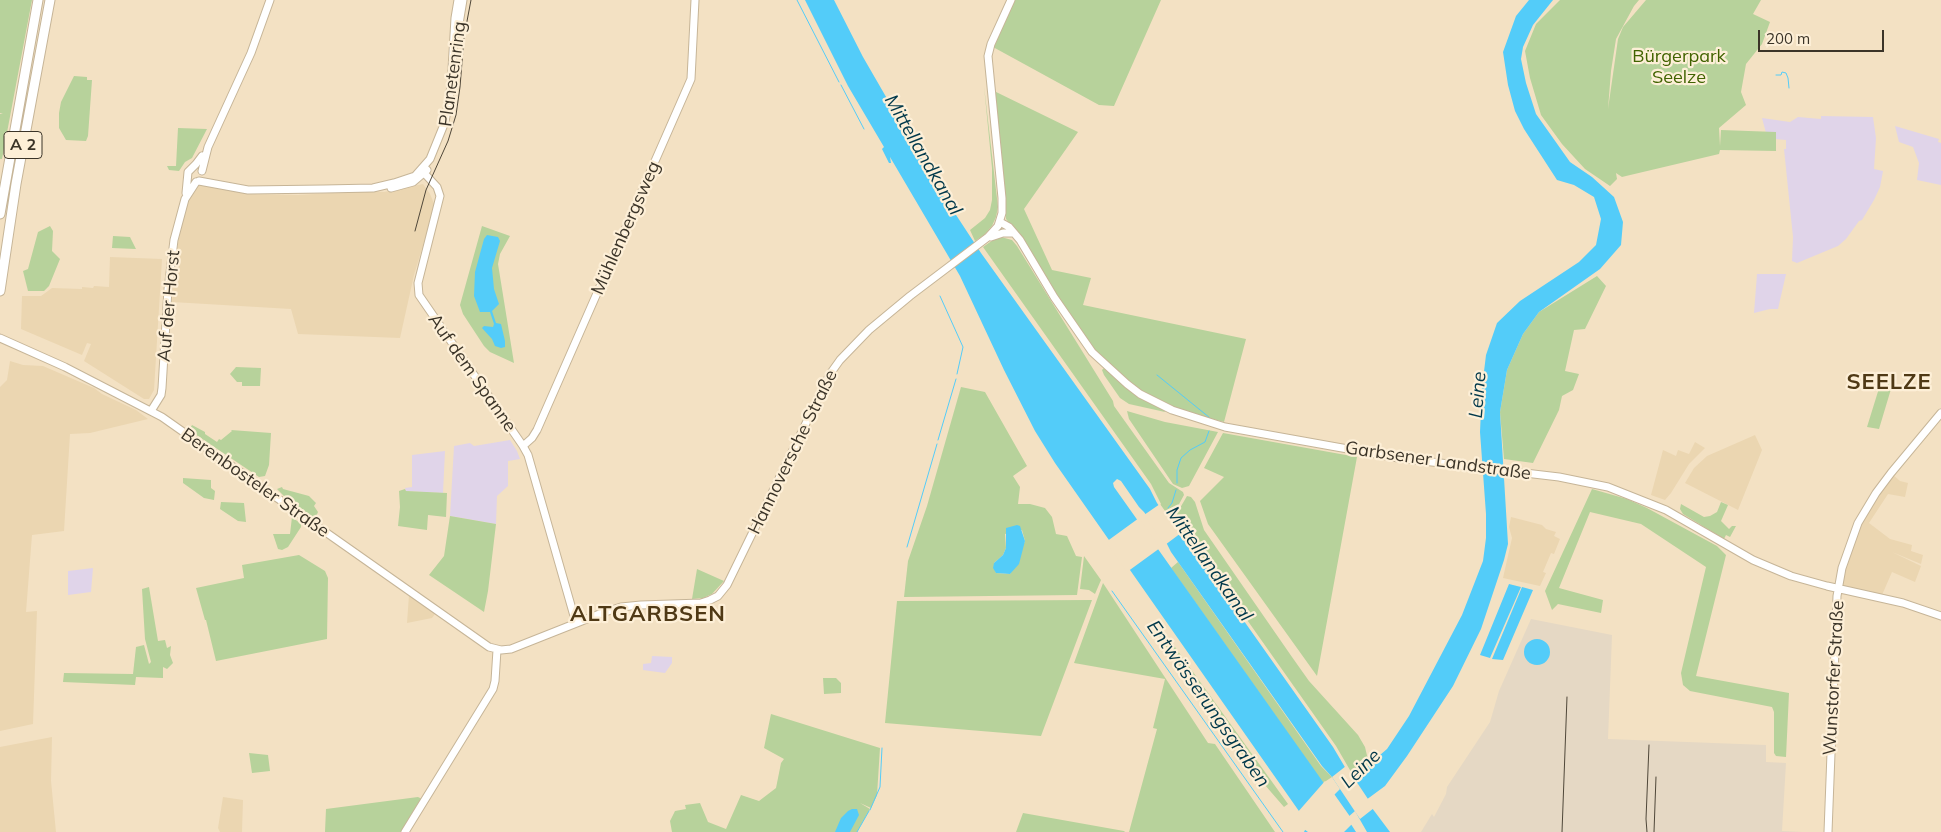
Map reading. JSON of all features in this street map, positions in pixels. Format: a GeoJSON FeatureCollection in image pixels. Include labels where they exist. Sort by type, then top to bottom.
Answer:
{"type":"FeatureCollection","features":[{"type":"Feature","properties":{"kind":"highway","name":"A 2"},"geometry":{"type":"LineString","coordinates":[[0,214],[38,0]]}},
{"type":"Feature","properties":{"kind":"highway","name":"A 2"},"geometry":{"type":"LineString","coordinates":[[0,291],[16,184],[50,0]]}},
{"type":"Feature","properties":{"kind":"street"},"geometry":{"type":"LineString","coordinates":[[270,0],[252,53],[208,147],[194,167],[189,170],[188,178],[197,182],[263,191],[381,189],[399,187],[413,182],[422,174]]}},
{"type":"Feature","properties":{"kind":"street","name":"Planetenring"},"geometry":{"type":"LineString","coordinates":[[422,174],[435,148],[446,116],[451,86],[455,18],[458,0]]}},
{"type":"Feature","properties":{"kind":"street","name":"Planetenring"},"geometry":{"type":"LineString","coordinates":[[422,174],[437,153],[448,124],[455,88],[459,26],[463,0]]}},
{"type":"Feature","properties":{"kind":"street","name":"Mühlenbergsweg"},"geometry":{"type":"LineString","coordinates":[[523,446],[532,438],[537,430],[691,80],[695,0]]}},
{"type":"Feature","properties":{"kind":"street"},"geometry":{"type":"LineString","coordinates":[[1011,0],[991,44],[987,63],[1002,198],[1002,213],[999,224],[1014,233]]}},
{"type":"Feature","properties":{"kind":"street"},"geometry":{"type":"LineString","coordinates":[[202,172],[208,147]]}},
{"type":"Feature","properties":{"kind":"street"},"geometry":{"type":"LineString","coordinates":[[194,167],[217,184]]}},
{"type":"Feature","properties":{"kind":"street","name":"Auf der Horst"},"geometry":{"type":"LineString","coordinates":[[185,200],[202,172]]}},
{"type":"Feature","properties":{"kind":"street"},"geometry":{"type":"LineString","coordinates":[[422,174],[439,190],[439,204]]}},
{"type":"Feature","properties":{"kind":"street"},"geometry":{"type":"LineString","coordinates":[[422,174],[434,191],[439,204]]}},
{"type":"Feature","properties":{"kind":"street","name":"Auf der Horst"},"geometry":{"type":"LineString","coordinates":[[151,411],[161,395],[172,256],[188,178]]}},
{"type":"Feature","properties":{"kind":"street","name":"Auf dem Spanne"},"geometry":{"type":"LineString","coordinates":[[439,204],[418,283],[418,293],[523,446],[576,623]]}},
{"type":"Feature","properties":{"kind":"street","name":"Hannoversche Straße"},"geometry":{"type":"LineString","coordinates":[[497,650],[511,649],[602,613],[626,606],[701,603],[718,596],[729,581],[830,374],[840,360],[869,330],[949,266],[988,238],[999,224]]}},
{"type":"Feature","properties":{"kind":"street"},"geometry":{"type":"LineString","coordinates":[[988,238],[1003,233],[1014,233]]}},
{"type":"Feature","properties":{"kind":"street","name":"Garbsener Landstraße"},"geometry":{"type":"LineString","coordinates":[[1014,233],[1088,347],[1114,373],[1140,394],[1172,410],[1225,427],[1398,458],[1530,473],[1591,483],[1624,492],[1666,510],[1731,548],[1791,576],[1838,589],[1903,603],[1941,616]]}},
{"type":"Feature","properties":{"kind":"street","name":"Berenbosteler Straße"},"geometry":{"type":"LineString","coordinates":[[1,338],[65,367],[151,411],[221,458],[487,646],[497,650]]}},
{"type":"Feature","properties":{"kind":"street","name":"Wunstorfer Straße"},"geometry":{"type":"LineString","coordinates":[[1828,832],[1838,589],[1844,562],[1856,527],[1885,480],[1941,413]]}},
{"type":"Feature","properties":{"kind":"street"},"geometry":{"type":"LineString","coordinates":[[405,832],[493,689],[497,650]]}},
{"type":"Feature","properties":{"kind":"shaded area"},"geometry":{"type":"Polygon","coordinates":[[[1821,116],[1873,117],[1876,138],[1874,169],[1883,171],[1880,187],[1874,200],[1862,220],[1859,221],[1846,239],[1838,246],[1797,263],[1792,261],[1793,237],[1784,149],[1786,149],[1786,140],[1775,139],[1766,133],[1762,118],[1790,122],[1798,117],[1821,119],[1821,116]]]}},
{"type":"Feature","properties":{"kind":"shaded area"},"geometry":{"type":"Polygon","coordinates":[[[1895,126],[1939,139],[1938,142],[1941,143],[1941,185],[1917,180],[1919,163],[1913,147],[1899,142],[1895,126]]]}},
{"type":"Feature","properties":{"kind":"shaded area"},"geometry":{"type":"Polygon","coordinates":[[[204,184],[247,194],[298,195],[364,191],[384,192],[423,184],[435,206],[414,275],[400,338],[298,334],[291,309],[172,302],[174,269],[181,225],[190,197],[197,185],[204,184]]]}},
{"type":"Feature","properties":{"kind":"shaded area"},"geometry":{"type":"Polygon","coordinates":[[[110,257],[162,259],[154,390],[149,399],[144,399],[84,361],[91,344],[87,343],[82,355],[21,329],[22,296],[41,296],[52,288],[82,289],[82,287],[93,288],[94,286],[109,287],[110,257]]]}},
{"type":"Feature","properties":{"kind":"shaded area"},"geometry":{"type":"Polygon","coordinates":[[[1757,274],[1786,274],[1778,309],[1754,313],[1757,274]]]}},
{"type":"Feature","properties":{"kind":"shaded area"},"geometry":{"type":"Polygon","coordinates":[[[10,361],[23,365],[43,366],[94,388],[102,394],[136,410],[148,419],[90,433],[70,434],[64,531],[32,535],[26,612],[37,611],[33,724],[0,731],[0,387],[7,380],[10,361]]]}},
{"type":"Feature","properties":{"kind":"shaded area"},"geometry":{"type":"Polygon","coordinates":[[[1755,435],[1762,450],[1738,510],[1685,483],[1694,468],[1707,456],[1755,435]]]}},
{"type":"Feature","properties":{"kind":"shaded area"},"geometry":{"type":"Polygon","coordinates":[[[510,440],[520,459],[508,461],[508,486],[497,496],[496,524],[450,516],[454,446],[470,443],[474,446],[510,440]]]}},
{"type":"Feature","properties":{"kind":"shaded area"},"geometry":{"type":"Polygon","coordinates":[[[1695,442],[1705,448],[1689,464],[1671,493],[1665,500],[1651,495],[1663,450],[1676,456],[1678,450],[1689,454],[1695,442]]]}},
{"type":"Feature","properties":{"kind":"shaded area"},"geometry":{"type":"Polygon","coordinates":[[[445,451],[443,493],[406,491],[405,488],[412,487],[412,455],[445,451]]]}},
{"type":"Feature","properties":{"kind":"shaded area"},"geometry":{"type":"Polygon","coordinates":[[[1891,473],[1900,481],[1908,483],[1905,497],[1888,494],[1869,523],[1890,539],[1912,545],[1911,551],[1923,555],[1921,564],[1892,552],[1921,566],[1915,582],[1892,572],[1882,595],[1839,585],[1852,538],[1891,473]]]}},
{"type":"Feature","properties":{"kind":"shaded area"},"geometry":{"type":"Polygon","coordinates":[[[1511,517],[1542,525],[1546,529],[1556,532],[1554,536],[1560,539],[1554,554],[1551,553],[1543,572],[1546,573],[1540,586],[1503,578],[1512,538],[1509,527],[1511,517]]]}},
{"type":"Feature","properties":{"kind":"shaded area"},"geometry":{"type":"Polygon","coordinates":[[[93,568],[91,592],[68,595],[68,571],[93,568]]]}},
{"type":"Feature","properties":{"kind":"shaded area"},"geometry":{"type":"Polygon","coordinates":[[[409,595],[435,614],[432,618],[407,623],[409,595]]]}},
{"type":"Feature","properties":{"kind":"shaded area"},"geometry":{"type":"Polygon","coordinates":[[[1531,619],[1612,635],[1608,739],[1766,745],[1766,762],[1786,763],[1782,831],[1802,832],[1421,832],[1432,814],[1434,817],[1446,794],[1447,787],[1490,722],[1499,691],[1531,619]]]}},
{"type":"Feature","properties":{"kind":"shaded area"},"geometry":{"type":"Polygon","coordinates":[[[652,656],[672,657],[672,663],[665,673],[643,670],[643,664],[651,663],[652,656]]]}},
{"type":"Feature","properties":{"kind":"shaded area"},"geometry":{"type":"Polygon","coordinates":[[[52,737],[51,781],[56,832],[0,832],[0,747],[52,737]]]}},
{"type":"Feature","properties":{"kind":"shaded area"},"geometry":{"type":"Polygon","coordinates":[[[223,797],[243,800],[242,832],[220,832],[218,828],[223,797]]]}},
{"type":"Feature","properties":{"kind":"green space"},"geometry":{"type":"Polygon","coordinates":[[[0,0],[32,0],[2,159],[0,159],[0,114],[3,113],[0,113],[0,0]]]}},
{"type":"Feature","properties":{"kind":"green space"},"geometry":{"type":"Polygon","coordinates":[[[1015,0],[1161,0],[1114,106],[1099,105],[993,47],[1015,0]]]}},
{"type":"Feature","properties":{"kind":"green space","name":"Bürgerpark Seelze"},"geometry":{"type":"Polygon","coordinates":[[[1560,0],[1639,0],[1634,6],[1616,39],[1608,109],[1618,39],[1623,27],[1646,0],[1761,0],[1753,14],[1770,22],[1762,44],[1746,64],[1741,92],[1746,105],[1719,128],[1720,146],[1721,130],[1776,132],[1776,151],[1720,150],[1719,154],[1622,177],[1616,173],[1617,179],[1610,186],[1585,169],[1562,144],[1541,115],[1530,78],[1525,51],[1536,24],[1560,0]]]}},
{"type":"Feature","properties":{"kind":"green space"},"geometry":{"type":"Polygon","coordinates":[[[74,76],[87,77],[87,80],[92,80],[88,136],[86,141],[66,140],[59,128],[61,102],[74,76]]]}},
{"type":"Feature","properties":{"kind":"green space"},"geometry":{"type":"Polygon","coordinates":[[[984,86],[998,207],[992,226],[975,241],[970,230],[985,218],[990,210],[992,200],[992,168],[984,86]]]}},
{"type":"Feature","properties":{"kind":"green space"},"geometry":{"type":"Polygon","coordinates":[[[992,90],[1078,132],[1024,209],[1052,270],[1091,278],[1083,305],[1246,339],[1224,422],[1174,409],[1140,390],[1123,377],[1094,349],[1072,319],[1021,237],[1006,219],[992,90]]]}},
{"type":"Feature","properties":{"kind":"green space"},"geometry":{"type":"Polygon","coordinates":[[[178,128],[207,129],[192,158],[185,162],[179,171],[169,170],[167,166],[176,166],[178,128]]]}},
{"type":"Feature","properties":{"kind":"green space"},"geometry":{"type":"Polygon","coordinates":[[[50,226],[53,231],[52,251],[60,259],[49,286],[44,291],[28,291],[23,271],[28,269],[38,232],[50,226]]]}},
{"type":"Feature","properties":{"kind":"green space"},"geometry":{"type":"Polygon","coordinates":[[[482,226],[510,236],[500,254],[498,264],[514,363],[490,352],[484,346],[463,314],[460,305],[482,226]]]}},
{"type":"Feature","properties":{"kind":"green space"},"geometry":{"type":"Polygon","coordinates":[[[113,236],[130,237],[136,249],[112,248],[113,236]]]}},
{"type":"Feature","properties":{"kind":"green space"},"geometry":{"type":"Polygon","coordinates":[[[1001,237],[1012,240],[1017,246],[1113,401],[1114,406],[1169,483],[1183,492],[1184,495],[1178,506],[1168,517],[1159,506],[1161,504],[1151,484],[983,247],[1001,237]]]}},
{"type":"Feature","properties":{"kind":"green space"},"geometry":{"type":"Polygon","coordinates":[[[1597,276],[1606,286],[1585,329],[1574,330],[1565,371],[1579,374],[1573,390],[1562,396],[1559,410],[1533,463],[1504,459],[1500,412],[1507,370],[1523,334],[1539,312],[1597,276]]]}},
{"type":"Feature","properties":{"kind":"green space"},"geometry":{"type":"Polygon","coordinates":[[[236,367],[261,368],[260,386],[242,386],[242,382],[237,382],[230,374],[236,367]]]}},
{"type":"Feature","properties":{"kind":"green space"},"geometry":{"type":"Polygon","coordinates":[[[1104,368],[1128,388],[1165,412],[1129,404],[1120,398],[1104,375],[1102,370],[1104,368]]]}},
{"type":"Feature","properties":{"kind":"green space"},"geometry":{"type":"Polygon","coordinates":[[[1886,377],[1894,379],[1879,429],[1867,427],[1880,385],[1886,377]]]}},
{"type":"Feature","properties":{"kind":"green space"},"geometry":{"type":"Polygon","coordinates":[[[961,387],[985,392],[1027,466],[1013,476],[1020,487],[1018,504],[1030,504],[1045,508],[1052,517],[1056,534],[1067,536],[1076,556],[1082,557],[1077,595],[904,597],[908,561],[927,506],[961,387]],[[1022,530],[1005,534],[1006,548],[1003,555],[994,563],[996,573],[1010,574],[1025,541],[1022,530]]]}},
{"type":"Feature","properties":{"kind":"green space"},"geometry":{"type":"Polygon","coordinates":[[[1127,411],[1165,422],[1218,432],[1189,486],[1182,488],[1173,484],[1129,419],[1127,411]]]}},
{"type":"Feature","properties":{"kind":"green space"},"geometry":{"type":"Polygon","coordinates":[[[192,425],[205,432],[205,434],[217,442],[231,430],[271,433],[269,465],[265,476],[259,477],[189,430],[192,425]]]}},
{"type":"Feature","properties":{"kind":"green space"},"geometry":{"type":"Polygon","coordinates":[[[1223,433],[1357,457],[1317,676],[1208,524],[1200,501],[1224,477],[1204,468],[1223,433]]]}},
{"type":"Feature","properties":{"kind":"green space"},"geometry":{"type":"Polygon","coordinates":[[[183,478],[211,480],[211,488],[215,491],[214,500],[204,498],[183,483],[183,478]]]}},
{"type":"Feature","properties":{"kind":"green space"},"geometry":{"type":"Polygon","coordinates":[[[282,487],[283,489],[309,496],[316,503],[314,506],[318,512],[315,519],[291,503],[277,489],[282,487]]]}},
{"type":"Feature","properties":{"kind":"green space"},"geometry":{"type":"Polygon","coordinates":[[[405,489],[406,491],[447,493],[446,517],[428,515],[427,530],[398,526],[399,491],[405,489]]]}},
{"type":"Feature","properties":{"kind":"green space"},"geometry":{"type":"Polygon","coordinates":[[[1592,489],[1627,499],[1647,508],[1717,546],[1726,555],[1696,676],[1789,693],[1786,757],[1776,756],[1774,753],[1774,712],[1772,707],[1690,691],[1683,685],[1681,673],[1706,567],[1641,524],[1590,512],[1559,588],[1603,600],[1601,613],[1558,604],[1552,610],[1545,591],[1592,489]]]}},
{"type":"Feature","properties":{"kind":"green space"},"geometry":{"type":"Polygon","coordinates":[[[1187,496],[1191,497],[1195,502],[1204,530],[1309,681],[1358,735],[1365,747],[1369,764],[1354,777],[1336,746],[1190,539],[1187,539],[1181,531],[1179,532],[1169,519],[1180,508],[1187,496]]]}},
{"type":"Feature","properties":{"kind":"green space"},"geometry":{"type":"Polygon","coordinates":[[[221,502],[244,503],[246,522],[238,521],[220,509],[221,502]]]}},
{"type":"Feature","properties":{"kind":"green space"},"geometry":{"type":"Polygon","coordinates":[[[1721,502],[1728,505],[1721,521],[1729,529],[1732,526],[1736,526],[1730,537],[1726,535],[1724,539],[1683,514],[1680,509],[1681,504],[1704,517],[1710,516],[1717,512],[1721,502]]]}},
{"type":"Feature","properties":{"kind":"green space"},"geometry":{"type":"Polygon","coordinates":[[[450,516],[496,524],[484,612],[429,575],[444,556],[450,516]]]}},
{"type":"Feature","properties":{"kind":"green space"},"geometry":{"type":"Polygon","coordinates":[[[292,517],[301,524],[301,527],[288,547],[282,550],[278,549],[273,534],[290,534],[292,517]]]}},
{"type":"Feature","properties":{"kind":"green space"},"geometry":{"type":"Polygon","coordinates":[[[299,555],[325,571],[328,578],[327,639],[216,661],[196,588],[244,578],[242,565],[299,555]]]}},
{"type":"Feature","properties":{"kind":"green space"},"geometry":{"type":"Polygon","coordinates":[[[1084,556],[1101,580],[1095,594],[1089,590],[1080,589],[1084,556]]]}},
{"type":"Feature","properties":{"kind":"green space"},"geometry":{"type":"Polygon","coordinates":[[[1178,562],[1321,766],[1332,777],[1323,783],[1315,772],[1171,568],[1178,562]]]}},
{"type":"Feature","properties":{"kind":"green space"},"geometry":{"type":"Polygon","coordinates":[[[697,569],[724,581],[712,594],[703,598],[692,599],[697,569]]]}},
{"type":"Feature","properties":{"kind":"green space"},"geometry":{"type":"Polygon","coordinates":[[[1103,583],[1208,743],[1215,744],[1275,832],[1129,832],[1157,729],[1153,728],[1165,679],[1074,663],[1103,583]]]}},
{"type":"Feature","properties":{"kind":"green space"},"geometry":{"type":"Polygon","coordinates":[[[149,587],[158,641],[165,640],[167,648],[171,646],[170,655],[173,663],[167,669],[163,667],[163,678],[136,677],[135,685],[63,682],[64,673],[133,674],[136,647],[144,645],[149,664],[151,662],[145,639],[142,589],[149,587]]]}},
{"type":"Feature","properties":{"kind":"green space"},"geometry":{"type":"Polygon","coordinates":[[[1092,600],[1041,736],[885,723],[897,601],[1092,600]]]}},
{"type":"Feature","properties":{"kind":"green space"},"geometry":{"type":"Polygon","coordinates":[[[1150,624],[1170,640],[1288,804],[1284,807],[1258,777],[1150,624]]]}},
{"type":"Feature","properties":{"kind":"green space"},"geometry":{"type":"Polygon","coordinates":[[[823,678],[836,678],[841,683],[841,693],[824,694],[823,678]]]}},
{"type":"Feature","properties":{"kind":"green space"},"geometry":{"type":"Polygon","coordinates":[[[771,714],[880,748],[877,795],[871,808],[860,803],[870,809],[857,832],[672,832],[670,821],[675,811],[686,809],[685,805],[700,803],[708,822],[726,829],[741,795],[759,801],[776,788],[781,763],[784,759],[764,748],[771,714]]]}},
{"type":"Feature","properties":{"kind":"green space"},"geometry":{"type":"Polygon","coordinates":[[[249,753],[268,755],[270,771],[252,773],[249,753]]]}},
{"type":"Feature","properties":{"kind":"green space"},"geometry":{"type":"Polygon","coordinates":[[[418,797],[422,799],[401,832],[325,832],[326,809],[418,797]]]}},
{"type":"Feature","properties":{"kind":"green space"},"geometry":{"type":"Polygon","coordinates":[[[1023,813],[1124,831],[1125,832],[1016,832],[1023,813]]]}},
{"type":"Feature","properties":{"kind":"water"},"geometry":{"type":"Polygon","coordinates":[[[805,0],[834,0],[863,57],[941,192],[981,253],[1150,489],[1157,503],[1179,535],[1191,546],[1333,747],[1352,779],[1387,749],[1409,716],[1462,615],[1483,561],[1486,538],[1486,514],[1480,432],[1482,388],[1486,355],[1497,323],[1520,301],[1579,262],[1596,245],[1601,219],[1594,197],[1574,185],[1557,180],[1524,129],[1515,111],[1508,85],[1503,52],[1516,16],[1529,0],[1553,0],[1533,25],[1523,47],[1521,59],[1526,83],[1536,114],[1570,162],[1592,177],[1614,197],[1623,222],[1621,245],[1600,269],[1539,312],[1523,334],[1507,370],[1500,412],[1508,544],[1504,560],[1481,629],[1453,686],[1385,786],[1366,800],[1390,832],[1367,832],[1355,811],[1347,818],[1356,832],[1304,832],[1308,824],[1055,463],[1035,431],[960,276],[890,157],[891,163],[889,163],[882,149],[884,147],[848,86],[805,0]],[[1117,479],[1113,483],[1114,487],[1333,796],[1340,789],[1332,777],[1322,766],[1121,481],[1117,479]]]}},
{"type":"Feature","properties":{"kind":"water"},"geometry":{"type":"Polygon","coordinates":[[[487,235],[498,237],[500,241],[492,268],[494,289],[499,304],[492,311],[496,323],[501,324],[505,347],[501,348],[495,346],[492,339],[482,328],[484,326],[493,327],[494,324],[490,312],[480,312],[474,296],[475,272],[484,239],[487,235]]]}},
{"type":"Feature","properties":{"kind":"water"},"geometry":{"type":"Polygon","coordinates":[[[1020,526],[1025,541],[1019,564],[1010,574],[996,573],[993,568],[994,563],[1003,555],[1006,548],[1006,528],[1020,526]]]}},
{"type":"Feature","properties":{"kind":"water"},"geometry":{"type":"Polygon","coordinates":[[[1509,584],[1521,587],[1490,658],[1480,655],[1509,584]]]}},
{"type":"Feature","properties":{"kind":"water"},"geometry":{"type":"Polygon","coordinates":[[[1522,587],[1533,590],[1503,660],[1492,659],[1522,587]]]}},
{"type":"Feature","properties":{"kind":"water"},"geometry":{"type":"Polygon","coordinates":[[[1537,639],[1546,643],[1550,652],[1546,661],[1537,665],[1528,661],[1524,652],[1528,643],[1537,639]]]}},
{"type":"Feature","properties":{"kind":"water"},"geometry":{"type":"Polygon","coordinates":[[[852,809],[857,809],[859,815],[850,832],[835,832],[841,818],[852,809]]]}},
{"type":"Feature","properties":{"kind":"pier"},"geometry":{"type":"Polygon","coordinates":[[[1160,504],[1181,533],[1165,545],[1144,515],[1160,504]]]}},
{"type":"Feature","properties":{"kind":"pier"},"geometry":{"type":"Polygon","coordinates":[[[1139,518],[1160,548],[1127,572],[1106,542],[1139,518]]]}},
{"type":"Feature","properties":{"kind":"pier"},"geometry":{"type":"Polygon","coordinates":[[[1346,766],[1374,808],[1360,819],[1332,777],[1346,766]]]}},
{"type":"Feature","properties":{"kind":"pier"},"geometry":{"type":"Polygon","coordinates":[[[1325,781],[1353,823],[1344,832],[1308,832],[1304,829],[1305,824],[1297,813],[1325,781]]]}},
{"type":"Feature","properties":{"kind":"waterway"},"geometry":{"type":"LineString","coordinates":[[797,0],[839,82]]}},
{"type":"Feature","properties":{"kind":"waterway"},"geometry":{"type":"LineString","coordinates":[[1776,75],[1781,75],[1782,72],[1786,73],[1789,88]]}},
{"type":"Feature","properties":{"kind":"waterway"},"geometry":{"type":"LineString","coordinates":[[841,85],[864,129]]}},
{"type":"Feature","properties":{"kind":"waterway"},"geometry":{"type":"LineString","coordinates":[[940,296],[963,347],[957,374]]}},
{"type":"Feature","properties":{"kind":"waterway"},"geometry":{"type":"LineString","coordinates":[[1157,375],[1210,418]]}},
{"type":"Feature","properties":{"kind":"waterway"},"geometry":{"type":"LineString","coordinates":[[938,440],[956,379]]}},
{"type":"Feature","properties":{"kind":"waterway"},"geometry":{"type":"LineString","coordinates":[[1177,483],[1177,470],[1181,458],[1190,450],[1205,442],[1209,431]]}},
{"type":"Feature","properties":{"kind":"waterway"},"geometry":{"type":"LineString","coordinates":[[907,547],[937,444]]}},
{"type":"Feature","properties":{"kind":"waterway","name":"Mittellandkanal"},"geometry":{"type":"LineString","coordinates":[[1168,508],[1172,503],[1176,490]]}},
{"type":"Feature","properties":{"kind":"waterway","name":"Entwässerungsgraben"},"geometry":{"type":"LineString","coordinates":[[1112,591],[1283,832]]}},
{"type":"Feature","properties":{"kind":"waterway"},"geometry":{"type":"LineString","coordinates":[[870,810],[880,787],[882,748]]}},
{"type":"Feature","properties":{"kind":"waterway"},"geometry":{"type":"LineString","coordinates":[[857,832],[869,811]]}},
{"type":"Feature","properties":{"kind":"tram line"},"geometry":{"type":"LineString","coordinates":[[415,231],[426,190],[448,141],[456,115],[464,37],[471,0]]}},
{"type":"Feature","properties":{"kind":"railway"},"geometry":{"type":"LineString","coordinates":[[1562,832],[1567,697]]}},
{"type":"Feature","properties":{"kind":"railway"},"geometry":{"type":"LineString","coordinates":[[1647,832],[1649,745]]}},
{"type":"Feature","properties":{"kind":"railway"},"geometry":{"type":"LineString","coordinates":[[1654,832],[1656,777]]}},
{"type":"Feature","properties":{"kind":"district","name":"SEELZE"},"geometry":{"type":"Point","coordinates":[1889,382]}},
{"type":"Feature","properties":{"kind":"district","name":"ALTGARBSEN"},"geometry":{"type":"Point","coordinates":[648,614]}},
{"type":"Feature","properties":{"kind":"water label","name":"Leine"},"geometry":{"type":"Point","coordinates":[1478,395]}},
{"type":"Feature","properties":{"kind":"water label","name":"Leine"},"geometry":{"type":"Point","coordinates":[1361,769]}}]}
